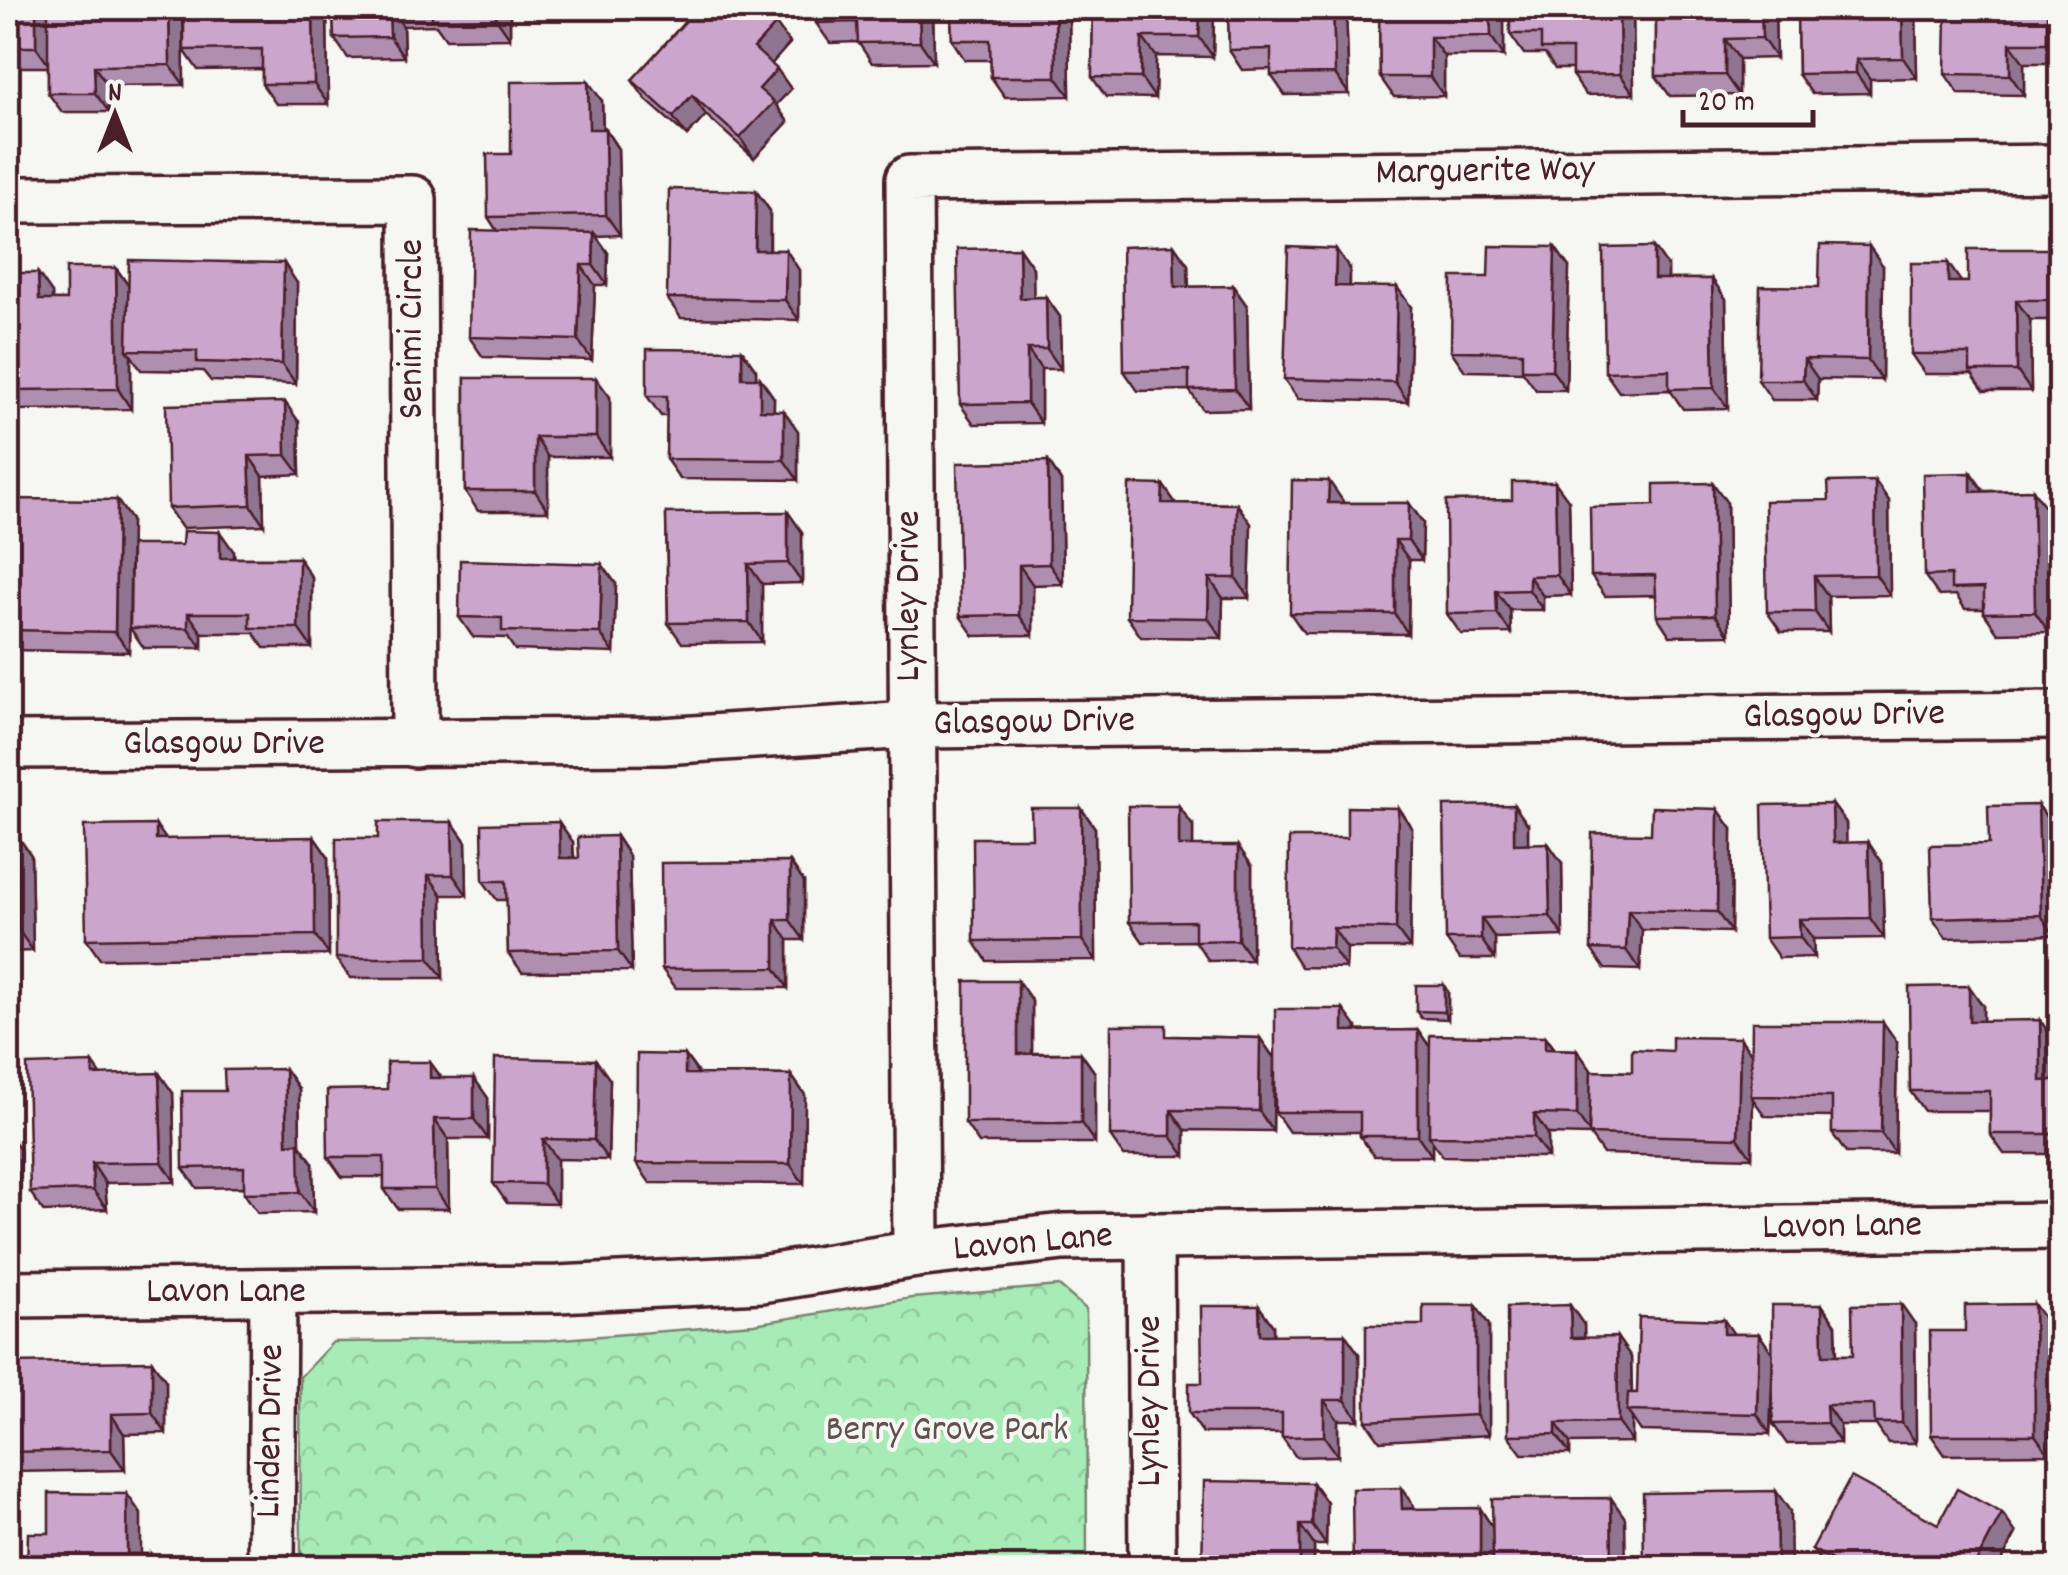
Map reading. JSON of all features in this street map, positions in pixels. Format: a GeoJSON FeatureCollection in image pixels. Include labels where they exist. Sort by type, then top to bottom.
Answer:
{"type":"FeatureCollection","features":[{"type":"Feature","properties":{"kind":"street","name":"Marguerite Way"},"geometry":{"type":"LineString","coordinates":[[909,178],[2060,168]]}},
{"type":"Feature","properties":{"kind":"street","name":"Lynley Drive"},"geometry":{"type":"LineString","coordinates":[[909,178],[916,1254]]}},
{"type":"Feature","properties":{"kind":"street","name":"Senimi Circle"},"geometry":{"type":"LineString","coordinates":[[8,200],[412,199],[415,744]]}},
{"type":"Feature","properties":{"kind":"street","name":"Glasgow Drive"},"geometry":{"type":"LineString","coordinates":[[8,745],[662,740],[910,725],[2060,714]]}},
{"type":"Feature","properties":{"kind":"street","name":"Lavon Lane"},"geometry":{"type":"LineString","coordinates":[[8,1294],[558,1290],[761,1279],[916,1254],[1063,1237],[2060,1226]]}},
{"type":"Feature","properties":{"kind":"street","name":"Lynley Drive"},"geometry":{"type":"LineString","coordinates":[[1150,1235],[1152,1568]]}},
{"type":"Feature","properties":{"kind":"street","name":"Linden Drive"},"geometry":{"type":"LineString","coordinates":[[270,1568],[273,1294]]}},
{"type":"Feature","properties":{"kind":"green space","name":"Berry Grove Park"},"geometry":{"type":"Polygon","coordinates":[[[1059,1286],[1086,1309],[1087,1567],[301,1567],[300,1377],[333,1342],[550,1340],[754,1324],[912,1298],[1059,1286]]]}},
{"type":"Feature","properties":{"kind":"building"},"geometry":{"type":"Polygon","coordinates":[[[8,8],[36,8],[36,47],[8,47],[8,8]]]}},
{"type":"Feature","properties":{"kind":"building"},"geometry":{"type":"Polygon","coordinates":[[[48,8],[169,8],[170,65],[94,66],[95,93],[48,93],[48,8]]]}},
{"type":"Feature","properties":{"kind":"building"},"geometry":{"type":"Polygon","coordinates":[[[184,8],[313,8],[314,84],[262,84],[262,49],[184,50],[184,8]]]}},
{"type":"Feature","properties":{"kind":"building"},"geometry":{"type":"Polygon","coordinates":[[[333,8],[389,8],[390,37],[334,38],[333,8]]]}},
{"type":"Feature","properties":{"kind":"building"},"geometry":{"type":"Polygon","coordinates":[[[432,8],[496,8],[496,18],[432,19],[432,8]]]}},
{"type":"Feature","properties":{"kind":"building"},"geometry":{"type":"Polygon","coordinates":[[[689,8],[760,8],[776,24],[754,48],[777,69],[759,89],[774,102],[740,138],[692,95],[673,117],[632,80],[694,12],[689,8]]]}},
{"type":"Feature","properties":{"kind":"building"},"geometry":{"type":"Polygon","coordinates":[[[815,8],[919,8],[920,42],[858,43],[857,22],[816,23],[815,8]]]}},
{"type":"Feature","properties":{"kind":"building"},"geometry":{"type":"Polygon","coordinates":[[[951,8],[1055,8],[1056,77],[991,77],[990,40],[952,40],[951,8]]]}},
{"type":"Feature","properties":{"kind":"building"},"geometry":{"type":"Polygon","coordinates":[[[1093,8],[1200,8],[1199,37],[1142,37],[1141,78],[1092,77],[1093,8]]]}},
{"type":"Feature","properties":{"kind":"building"},"geometry":{"type":"Polygon","coordinates":[[[1228,8],[1333,8],[1335,74],[1271,75],[1271,49],[1229,50],[1228,8]]]}},
{"type":"Feature","properties":{"kind":"building"},"geometry":{"type":"Polygon","coordinates":[[[1379,8],[1490,8],[1491,36],[1430,37],[1430,77],[1380,77],[1379,8]]]}},
{"type":"Feature","properties":{"kind":"building"},"geometry":{"type":"Polygon","coordinates":[[[1510,8],[1619,8],[1620,74],[1572,75],[1572,49],[1541,49],[1541,34],[1510,34],[1510,8]]]}},
{"type":"Feature","properties":{"kind":"building"},"geometry":{"type":"Polygon","coordinates":[[[1656,8],[1761,8],[1762,38],[1725,39],[1725,75],[1656,76],[1656,8]]]}},
{"type":"Feature","properties":{"kind":"building"},"geometry":{"type":"Polygon","coordinates":[[[1797,8],[1902,8],[1903,58],[1856,59],[1856,73],[1798,74],[1797,8]]]}},
{"type":"Feature","properties":{"kind":"building"},"geometry":{"type":"Polygon","coordinates":[[[1946,8],[2047,8],[2047,43],[2010,43],[2010,75],[1945,74],[1946,8]]]}},
{"type":"Feature","properties":{"kind":"building"},"geometry":{"type":"Polygon","coordinates":[[[588,81],[589,129],[605,129],[606,215],[488,217],[487,154],[511,154],[511,82],[588,81]]]}},
{"type":"Feature","properties":{"kind":"building"},"geometry":{"type":"Polygon","coordinates":[[[669,189],[756,191],[755,250],[786,250],[785,300],[667,298],[669,189]]]}},
{"type":"Feature","properties":{"kind":"building"},"geometry":{"type":"Polygon","coordinates":[[[471,230],[594,233],[593,265],[581,265],[578,340],[469,337],[471,230]]]}},
{"type":"Feature","properties":{"kind":"building"},"geometry":{"type":"Polygon","coordinates":[[[1174,245],[1175,287],[1233,286],[1235,389],[1189,390],[1189,370],[1124,371],[1122,247],[1174,245]]]}},
{"type":"Feature","properties":{"kind":"building"},"geometry":{"type":"Polygon","coordinates":[[[1820,245],[1869,246],[1868,360],[1804,359],[1803,380],[1758,380],[1760,286],[1819,287],[1820,245]]]}},
{"type":"Feature","properties":{"kind":"building"},"geometry":{"type":"Polygon","coordinates":[[[1489,246],[1555,247],[1552,370],[1522,370],[1522,352],[1451,351],[1452,277],[1488,277],[1489,246]]]}},
{"type":"Feature","properties":{"kind":"building"},"geometry":{"type":"Polygon","coordinates":[[[1288,247],[1336,249],[1335,286],[1397,287],[1395,382],[1284,379],[1288,247]]]}},
{"type":"Feature","properties":{"kind":"building"},"geometry":{"type":"Polygon","coordinates":[[[1654,247],[1654,279],[1712,279],[1714,388],[1669,389],[1669,370],[1605,372],[1603,248],[1654,247]]]}},
{"type":"Feature","properties":{"kind":"building"},"geometry":{"type":"Polygon","coordinates":[[[1019,248],[1020,298],[1046,297],[1047,349],[1027,349],[1027,403],[960,404],[957,249],[1019,248]]]}},
{"type":"Feature","properties":{"kind":"building"},"geometry":{"type":"Polygon","coordinates":[[[1968,249],[2060,249],[2060,300],[2016,300],[2017,371],[1970,371],[1970,354],[1911,354],[1911,263],[1948,263],[1948,282],[1968,282],[1968,249]]]}},
{"type":"Feature","properties":{"kind":"building"},"geometry":{"type":"Polygon","coordinates":[[[129,260],[284,263],[282,364],[197,362],[197,351],[127,350],[129,260]]]}},
{"type":"Feature","properties":{"kind":"building"},"geometry":{"type":"Polygon","coordinates":[[[66,268],[116,268],[118,389],[8,390],[8,273],[38,273],[39,300],[66,300],[66,268]]]}},
{"type":"Feature","properties":{"kind":"building"},"geometry":{"type":"Polygon","coordinates":[[[647,349],[742,350],[742,378],[760,378],[760,410],[784,411],[784,460],[666,459],[667,396],[647,396],[647,349]]]}},
{"type":"Feature","properties":{"kind":"building"},"geometry":{"type":"Polygon","coordinates":[[[465,378],[596,378],[596,437],[535,437],[535,491],[465,491],[465,378]]]}},
{"type":"Feature","properties":{"kind":"building"},"geometry":{"type":"Polygon","coordinates":[[[285,402],[286,455],[249,456],[251,505],[168,508],[166,405],[285,402]]]}},
{"type":"Feature","properties":{"kind":"building"},"geometry":{"type":"Polygon","coordinates":[[[1048,461],[1049,564],[1019,565],[1019,615],[960,616],[957,463],[1048,461]]]}},
{"type":"Feature","properties":{"kind":"building"},"geometry":{"type":"Polygon","coordinates":[[[1971,473],[1971,492],[2033,490],[2035,612],[1984,613],[1984,588],[1951,589],[1951,575],[1925,576],[1923,474],[1971,473]]]}},
{"type":"Feature","properties":{"kind":"building"},"geometry":{"type":"Polygon","coordinates":[[[1292,480],[1329,481],[1328,503],[1409,503],[1408,540],[1395,540],[1395,614],[1290,613],[1292,480]]]}},
{"type":"Feature","properties":{"kind":"building"},"geometry":{"type":"Polygon","coordinates":[[[1875,481],[1876,575],[1814,576],[1815,612],[1767,612],[1765,501],[1829,500],[1828,482],[1875,481]]]}},
{"type":"Feature","properties":{"kind":"building"},"geometry":{"type":"Polygon","coordinates":[[[1512,482],[1555,482],[1557,575],[1529,576],[1529,590],[1496,591],[1497,613],[1447,614],[1446,501],[1512,500],[1512,482]]]}},
{"type":"Feature","properties":{"kind":"building"},"geometry":{"type":"Polygon","coordinates":[[[1713,483],[1715,615],[1657,616],[1655,575],[1591,576],[1590,507],[1654,505],[1654,484],[1713,483]]]}},
{"type":"Feature","properties":{"kind":"building"},"geometry":{"type":"Polygon","coordinates":[[[1129,484],[1163,485],[1162,503],[1237,504],[1236,578],[1209,578],[1208,618],[1127,617],[1129,484]]]}},
{"type":"Feature","properties":{"kind":"building"},"geometry":{"type":"Polygon","coordinates":[[[8,499],[117,500],[115,632],[8,630],[8,499]]]}},
{"type":"Feature","properties":{"kind":"building"},"geometry":{"type":"Polygon","coordinates":[[[788,512],[788,563],[748,564],[749,622],[668,623],[666,513],[788,512]]]}},
{"type":"Feature","properties":{"kind":"building"},"geometry":{"type":"Polygon","coordinates":[[[183,531],[220,532],[220,558],[299,558],[298,628],[250,628],[250,613],[188,613],[188,628],[130,628],[131,545],[182,545],[183,531]]]}},
{"type":"Feature","properties":{"kind":"building"},"geometry":{"type":"Polygon","coordinates":[[[460,560],[602,564],[600,633],[502,631],[502,618],[459,617],[460,560]]]}},
{"type":"Feature","properties":{"kind":"building"},"geometry":{"type":"Polygon","coordinates":[[[1832,804],[1833,843],[1868,842],[1870,918],[1799,919],[1800,937],[1765,938],[1762,805],[1832,804]]]}},
{"type":"Feature","properties":{"kind":"building"},"geometry":{"type":"Polygon","coordinates":[[[1514,805],[1514,844],[1548,843],[1550,916],[1481,918],[1481,939],[1446,939],[1444,806],[1514,805]]]}},
{"type":"Feature","properties":{"kind":"building"},"geometry":{"type":"Polygon","coordinates":[[[2038,805],[2041,915],[1932,918],[1930,845],[1989,844],[1988,806],[2038,805]]]}},
{"type":"Feature","properties":{"kind":"building"},"geometry":{"type":"Polygon","coordinates":[[[1128,806],[1179,806],[1179,846],[1238,846],[1238,940],[1195,941],[1195,921],[1129,922],[1128,806]]]}},
{"type":"Feature","properties":{"kind":"building"},"geometry":{"type":"Polygon","coordinates":[[[1347,807],[1398,808],[1396,929],[1333,928],[1332,948],[1288,947],[1289,838],[1347,838],[1347,807]]]}},
{"type":"Feature","properties":{"kind":"building"},"geometry":{"type":"Polygon","coordinates":[[[1652,807],[1718,809],[1717,912],[1628,910],[1626,950],[1591,949],[1592,833],[1651,834],[1652,807]]]}},
{"type":"Feature","properties":{"kind":"building"},"geometry":{"type":"Polygon","coordinates":[[[1031,808],[1081,808],[1082,940],[974,941],[973,838],[1032,838],[1031,808]]]}},
{"type":"Feature","properties":{"kind":"building"},"geometry":{"type":"Polygon","coordinates":[[[378,822],[452,822],[453,875],[428,875],[429,958],[336,958],[336,838],[378,838],[378,822]]]}},
{"type":"Feature","properties":{"kind":"building"},"geometry":{"type":"Polygon","coordinates":[[[559,822],[560,858],[579,858],[578,837],[616,836],[618,951],[508,953],[506,881],[483,881],[482,824],[559,822]]]}},
{"type":"Feature","properties":{"kind":"building"},"geometry":{"type":"Polygon","coordinates":[[[156,825],[156,839],[314,837],[315,935],[86,939],[84,826],[156,825]]]}},
{"type":"Feature","properties":{"kind":"building"},"geometry":{"type":"Polygon","coordinates":[[[8,835],[17,835],[19,931],[8,932],[8,835]]]}},
{"type":"Feature","properties":{"kind":"building"},"geometry":{"type":"Polygon","coordinates":[[[790,862],[790,920],[775,920],[775,968],[662,969],[661,863],[790,862]]]}},
{"type":"Feature","properties":{"kind":"building"},"geometry":{"type":"Polygon","coordinates":[[[965,981],[1018,981],[1018,1054],[1081,1053],[1081,1123],[965,1123],[965,981]]]}},
{"type":"Feature","properties":{"kind":"building"},"geometry":{"type":"Polygon","coordinates":[[[1416,985],[1444,985],[1444,1012],[1416,1011],[1416,985]]]}},
{"type":"Feature","properties":{"kind":"building"},"geometry":{"type":"Polygon","coordinates":[[[1969,986],[1969,1021],[2040,1020],[2041,1081],[2057,1080],[2058,1134],[1990,1134],[1990,1091],[1910,1091],[1909,987],[1969,986]]]}},
{"type":"Feature","properties":{"kind":"building"},"geometry":{"type":"Polygon","coordinates":[[[1275,1009],[1343,1009],[1343,1031],[1418,1030],[1418,1136],[1360,1136],[1360,1112],[1275,1112],[1275,1009]]]}},
{"type":"Feature","properties":{"kind":"building"},"geometry":{"type":"Polygon","coordinates":[[[1752,1022],[1883,1022],[1881,1133],[1832,1133],[1832,1097],[1751,1096],[1752,1022]]]}},
{"type":"Feature","properties":{"kind":"building"},"geometry":{"type":"Polygon","coordinates":[[[1111,1025],[1166,1025],[1166,1036],[1260,1038],[1259,1111],[1171,1110],[1171,1136],[1110,1136],[1111,1025]]]}},
{"type":"Feature","properties":{"kind":"building"},"geometry":{"type":"Polygon","coordinates":[[[1430,1035],[1545,1037],[1545,1049],[1577,1050],[1577,1115],[1534,1114],[1534,1137],[1429,1136],[1430,1035]]]}},
{"type":"Feature","properties":{"kind":"building"},"geometry":{"type":"Polygon","coordinates":[[[1672,1037],[1740,1038],[1738,1138],[1589,1134],[1591,1071],[1632,1072],[1632,1049],[1672,1051],[1672,1037]]]}},
{"type":"Feature","properties":{"kind":"building"},"geometry":{"type":"Polygon","coordinates":[[[637,1054],[685,1055],[685,1074],[791,1075],[790,1164],[636,1163],[637,1054]]]}},
{"type":"Feature","properties":{"kind":"building"},"geometry":{"type":"Polygon","coordinates":[[[495,1058],[596,1060],[594,1140],[543,1139],[543,1184],[493,1183],[495,1058]]]}},
{"type":"Feature","properties":{"kind":"building"},"geometry":{"type":"Polygon","coordinates":[[[387,1062],[430,1062],[430,1078],[474,1078],[474,1119],[434,1119],[435,1189],[384,1189],[384,1157],[328,1157],[327,1090],[387,1089],[387,1062]]]}},
{"type":"Feature","properties":{"kind":"building"},"geometry":{"type":"Polygon","coordinates":[[[93,1063],[93,1075],[159,1073],[162,1162],[92,1163],[93,1190],[30,1192],[27,1065],[93,1063]]]}},
{"type":"Feature","properties":{"kind":"building"},"geometry":{"type":"Polygon","coordinates":[[[285,1069],[287,1144],[299,1143],[300,1192],[244,1193],[244,1167],[183,1168],[182,1091],[225,1091],[224,1070],[285,1069]]]}},
{"type":"Feature","properties":{"kind":"building"},"geometry":{"type":"Polygon","coordinates":[[[2060,1303],[2060,1403],[2051,1403],[2050,1304],[2060,1303]]]}},
{"type":"Feature","properties":{"kind":"building"},"geometry":{"type":"Polygon","coordinates":[[[1901,1304],[1902,1423],[1875,1423],[1874,1405],[1826,1405],[1827,1423],[1773,1424],[1772,1305],[1822,1305],[1823,1355],[1853,1355],[1852,1305],[1901,1304]]]}},
{"type":"Feature","properties":{"kind":"building"},"geometry":{"type":"Polygon","coordinates":[[[2034,1304],[2035,1435],[1931,1435],[1930,1331],[1965,1331],[1965,1305],[2034,1304]]]}},
{"type":"Feature","properties":{"kind":"building"},"geometry":{"type":"Polygon","coordinates":[[[1423,1305],[1476,1305],[1476,1415],[1366,1421],[1366,1325],[1423,1325],[1423,1305]]]}},
{"type":"Feature","properties":{"kind":"building"},"geometry":{"type":"Polygon","coordinates":[[[1570,1305],[1571,1338],[1617,1337],[1618,1422],[1556,1423],[1556,1434],[1508,1435],[1507,1307],[1570,1305]]]}},
{"type":"Feature","properties":{"kind":"building"},"geometry":{"type":"Polygon","coordinates":[[[1201,1306],[1259,1306],[1260,1335],[1345,1334],[1345,1400],[1324,1400],[1324,1436],[1282,1437],[1282,1413],[1189,1413],[1189,1383],[1202,1383],[1201,1306]]]}},
{"type":"Feature","properties":{"kind":"building"},"geometry":{"type":"Polygon","coordinates":[[[1639,1317],[1724,1320],[1724,1334],[1759,1334],[1757,1414],[1627,1411],[1628,1393],[1637,1393],[1639,1317]]]}},
{"type":"Feature","properties":{"kind":"building"},"geometry":{"type":"Polygon","coordinates":[[[152,1361],[152,1413],[111,1414],[111,1450],[8,1452],[8,1363],[152,1361]]]}},
{"type":"Feature","properties":{"kind":"building"},"geometry":{"type":"Polygon","coordinates":[[[1851,1477],[1938,1524],[1957,1489],[2002,1513],[1973,1568],[1847,1568],[1812,1549],[1851,1477]]]}},
{"type":"Feature","properties":{"kind":"building"},"geometry":{"type":"Polygon","coordinates":[[[1204,1481],[1313,1483],[1312,1525],[1300,1525],[1300,1568],[1202,1568],[1204,1481]]]}},
{"type":"Feature","properties":{"kind":"building"},"geometry":{"type":"Polygon","coordinates":[[[1401,1488],[1402,1509],[1480,1508],[1480,1568],[1353,1568],[1352,1489],[1401,1488]]]}},
{"type":"Feature","properties":{"kind":"building"},"geometry":{"type":"Polygon","coordinates":[[[1776,1491],[1777,1568],[1644,1568],[1643,1493],[1776,1491]]]}},
{"type":"Feature","properties":{"kind":"building"},"geometry":{"type":"Polygon","coordinates":[[[49,1493],[127,1494],[127,1554],[151,1554],[151,1568],[27,1568],[28,1533],[49,1533],[49,1493]]]}},
{"type":"Feature","properties":{"kind":"building"},"geometry":{"type":"Polygon","coordinates":[[[1611,1498],[1612,1568],[1493,1568],[1492,1499],[1611,1498]]]}}]}
